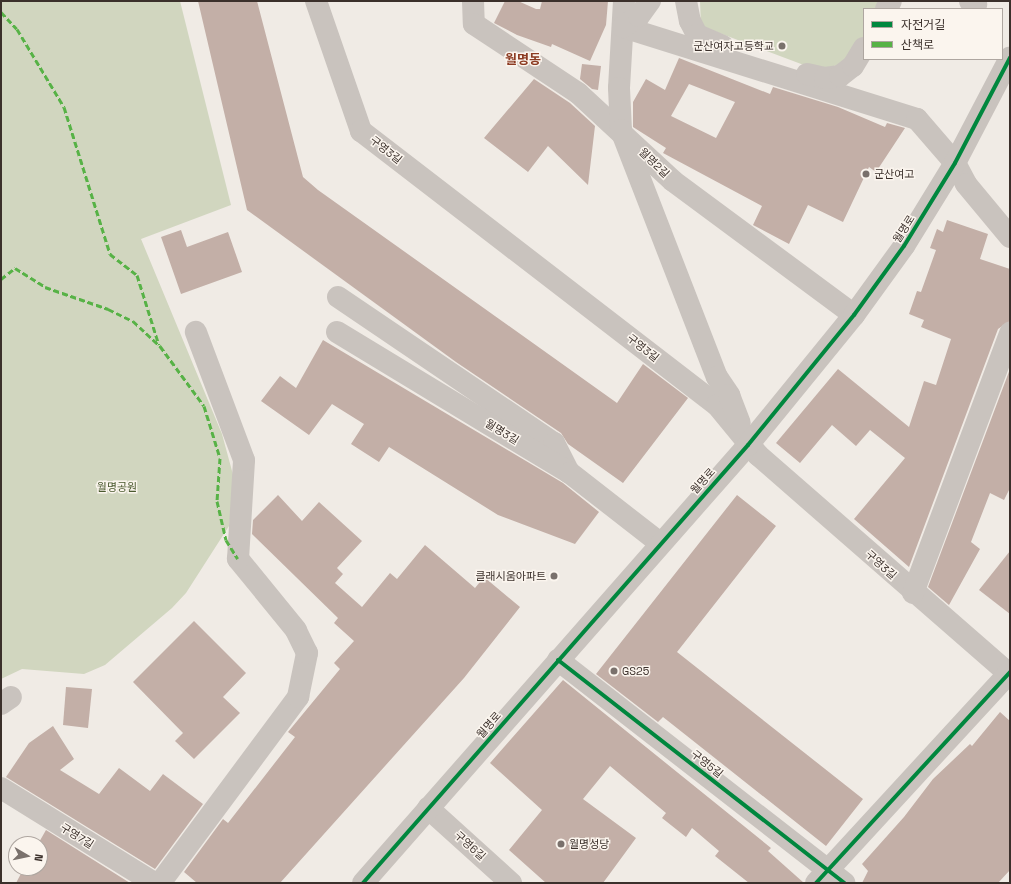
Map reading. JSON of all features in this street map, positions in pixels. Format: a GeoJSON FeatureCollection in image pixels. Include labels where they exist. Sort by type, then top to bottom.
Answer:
{"type":"FeatureCollection","features":[{"type":"Feature","properties":{"kind":"street","name":"구영3길"},"geometry":{"type":"LineString","coordinates":[[316,1],[361,131],[717,405],[748,445],[913,593],[1010,673]]}},
{"type":"Feature","properties":{"kind":"street","name":"월명2길"},"geometry":{"type":"LineString","coordinates":[[473,1],[474,24],[578,93],[621,130],[673,181],[854,315]]}},
{"type":"Feature","properties":{"kind":"street"},"geometry":{"type":"LineString","coordinates":[[624,1],[619,88],[621,130],[717,377],[729,395],[748,445]]}},
{"type":"Feature","properties":{"kind":"street"},"geometry":{"type":"LineString","coordinates":[[623,27],[639,16],[650,1]]}},
{"type":"Feature","properties":{"kind":"street"},"geometry":{"type":"LineString","coordinates":[[686,1],[693,30],[703,39],[816,77],[840,76],[853,66],[863,50]]}},
{"type":"Feature","properties":{"kind":"street"},"geometry":{"type":"LineString","coordinates":[[623,27],[917,119],[956,163],[966,184],[1010,237]]}},
{"type":"Feature","properties":{"kind":"street","name":"월명로"},"geometry":{"type":"LineString","coordinates":[[363,883],[660,543],[748,445],[854,315],[904,246],[956,163],[1010,58]]}},
{"type":"Feature","properties":{"kind":"street"},"geometry":{"type":"LineString","coordinates":[[338,297],[554,443],[570,472]]}},
{"type":"Feature","properties":{"kind":"street"},"geometry":{"type":"LineString","coordinates":[[160,883],[298,697],[307,653],[296,630],[238,559],[244,460],[196,332]]}},
{"type":"Feature","properties":{"kind":"street","name":"월명3길"},"geometry":{"type":"LineString","coordinates":[[337,332],[570,472],[660,543]]}},
{"type":"Feature","properties":{"kind":"street"},"geometry":{"type":"LineString","coordinates":[[913,593],[1010,333]]}},
{"type":"Feature","properties":{"kind":"street","name":"구영5길"},"geometry":{"type":"LineString","coordinates":[[558,660],[829,878]]}},
{"type":"Feature","properties":{"kind":"street"},"geometry":{"type":"LineString","coordinates":[[829,878],[1010,673]]}},
{"type":"Feature","properties":{"kind":"street","name":"구영7길"},"geometry":{"type":"LineString","coordinates":[[1,788],[154,883]]}},
{"type":"Feature","properties":{"kind":"street","name":"구영6길"},"geometry":{"type":"LineString","coordinates":[[428,808],[511,883]]}},
{"type":"Feature","properties":{"kind":"green space","name":"월명공원"},"geometry":{"type":"Polygon","coordinates":[[[1,1],[180,1],[231,205],[141,239],[222,434],[235,482],[229,526],[186,593],[172,608],[105,665],[84,674],[22,669],[1,679],[1,1]]]}},
{"type":"Feature","properties":{"kind":"green space"},"geometry":{"type":"Polygon","coordinates":[[[700,1],[884,1],[880,8],[863,8],[863,38],[846,63],[817,70],[701,26],[700,1]]]}},
{"type":"Feature","properties":{"kind":"building"},"geometry":{"type":"Polygon","coordinates":[[[198,1],[257,1],[303,177],[318,190],[617,403],[643,364],[688,398],[623,483],[568,444],[561,433],[456,362],[247,210],[198,1]]]}},
{"type":"Feature","properties":{"kind":"building"},"geometry":{"type":"Polygon","coordinates":[[[505,1],[518,1],[536,9],[540,9],[542,1],[608,1],[606,25],[590,61],[552,44],[551,47],[517,35],[494,23],[505,1]]]}},
{"type":"Feature","properties":{"kind":"building"},"geometry":{"type":"Polygon","coordinates":[[[679,58],[770,94],[773,87],[838,107],[885,127],[887,123],[905,128],[876,172],[869,167],[843,222],[808,205],[789,244],[753,225],[762,206],[663,153],[666,148],[633,127],[633,102],[646,79],[665,90],[679,58]],[[689,84],[671,116],[716,138],[735,102],[689,84]]]}},
{"type":"Feature","properties":{"kind":"building"},"geometry":{"type":"Polygon","coordinates":[[[582,64],[601,66],[598,90],[592,89],[580,79],[582,64]]]}},
{"type":"Feature","properties":{"kind":"building"},"geometry":{"type":"Polygon","coordinates":[[[534,79],[570,103],[595,126],[588,185],[548,146],[528,172],[484,138],[534,79]]]}},
{"type":"Feature","properties":{"kind":"building"},"geometry":{"type":"Polygon","coordinates":[[[947,220],[988,234],[980,259],[1010,269],[1010,321],[998,329],[909,567],[854,519],[905,458],[870,430],[856,446],[832,425],[800,463],[776,443],[838,369],[909,427],[924,381],[936,385],[951,339],[921,327],[924,320],[909,314],[917,291],[921,292],[936,250],[930,248],[937,229],[943,232],[947,220]]]}},
{"type":"Feature","properties":{"kind":"building"},"geometry":{"type":"Polygon","coordinates":[[[181,230],[187,247],[228,232],[242,272],[181,294],[161,237],[181,230]]]}},
{"type":"Feature","properties":{"kind":"building"},"geometry":{"type":"Polygon","coordinates":[[[323,340],[563,483],[599,512],[575,544],[498,515],[389,447],[379,462],[351,444],[364,424],[332,404],[309,435],[261,401],[280,376],[296,388],[323,340]]]}},
{"type":"Feature","properties":{"kind":"building"},"geometry":{"type":"Polygon","coordinates":[[[1010,369],[1010,488],[1004,500],[990,493],[971,542],[980,549],[949,605],[928,587],[1010,369]]]}},
{"type":"Feature","properties":{"kind":"building"},"geometry":{"type":"Polygon","coordinates":[[[278,495],[302,521],[319,502],[362,541],[337,568],[343,574],[335,583],[362,607],[390,573],[397,579],[425,545],[475,588],[484,577],[520,607],[464,678],[280,883],[197,883],[184,872],[223,819],[228,823],[295,737],[288,732],[340,669],[334,663],[354,641],[334,623],[338,618],[252,534],[253,520],[278,495]]]}},
{"type":"Feature","properties":{"kind":"building"},"geometry":{"type":"Polygon","coordinates":[[[737,495],[776,526],[677,652],[863,799],[826,846],[663,717],[658,722],[596,674],[737,495]]]}},
{"type":"Feature","properties":{"kind":"building"},"geometry":{"type":"Polygon","coordinates":[[[1010,551],[1010,614],[979,590],[1010,551]]]}},
{"type":"Feature","properties":{"kind":"building"},"geometry":{"type":"Polygon","coordinates":[[[194,621],[246,673],[223,697],[240,713],[194,759],[175,741],[183,733],[133,682],[194,621]]]}},
{"type":"Feature","properties":{"kind":"building"},"geometry":{"type":"Polygon","coordinates":[[[563,680],[771,848],[768,851],[804,883],[749,883],[715,856],[719,851],[692,828],[686,837],[662,818],[666,813],[610,766],[583,799],[636,838],[603,883],[546,883],[509,850],[542,810],[490,763],[563,680]]]}},
{"type":"Feature","properties":{"kind":"building"},"geometry":{"type":"Polygon","coordinates":[[[66,687],[92,689],[88,728],[63,725],[66,687]]]}},
{"type":"Feature","properties":{"kind":"building"},"geometry":{"type":"Polygon","coordinates":[[[1000,712],[1010,721],[1010,870],[998,883],[862,883],[868,871],[862,864],[904,817],[933,779],[970,744],[972,746],[1000,712]]]}},
{"type":"Feature","properties":{"kind":"building"},"geometry":{"type":"Polygon","coordinates":[[[53,726],[74,759],[60,770],[99,794],[119,768],[150,791],[163,774],[203,804],[155,869],[6,777],[29,743],[53,726]]]}},
{"type":"Feature","properties":{"kind":"building"},"geometry":{"type":"Polygon","coordinates":[[[46,830],[130,883],[16,883],[20,876],[48,876],[48,836],[43,836],[46,830]]]}},
{"type":"Feature","properties":{"kind":"marked path"},"geometry":{"type":"LineString","coordinates":[[1,12],[17,29],[64,107],[110,254],[137,275],[159,345]]}},
{"type":"Feature","properties":{"kind":"marked path"},"geometry":{"type":"LineString","coordinates":[[1,279],[15,268],[45,287],[108,309],[133,321],[160,346],[204,406],[220,458],[217,501],[226,540],[238,559]]}},
{"type":"Feature","properties":{"kind":"cycle path"},"geometry":{"type":"LineString","coordinates":[[363,883],[748,445],[854,315],[904,246],[955,163],[1010,58]]}},
{"type":"Feature","properties":{"kind":"cycle path"},"geometry":{"type":"LineString","coordinates":[[558,660],[844,883]]}},
{"type":"Feature","properties":{"kind":"cycle path"},"geometry":{"type":"LineString","coordinates":[[816,883],[1010,672]]}},
{"type":"Feature","properties":{"kind":"place","name":"군산여자고등학교"},"geometry":{"type":"Point","coordinates":[782,46]}},
{"type":"Feature","properties":{"kind":"place","name":"군산여고"},"geometry":{"type":"Point","coordinates":[866,174]}},
{"type":"Feature","properties":{"kind":"place","name":"클래시움아파트"},"geometry":{"type":"Point","coordinates":[554,576]}},
{"type":"Feature","properties":{"kind":"place","name":"GS25"},"geometry":{"type":"Point","coordinates":[614,671]}},
{"type":"Feature","properties":{"kind":"place","name":"월명성당"},"geometry":{"type":"Point","coordinates":[561,844]}},
{"type":"Feature","properties":{"kind":"district","name":"월명동"},"geometry":{"type":"Point","coordinates":[523,60]}}]}
